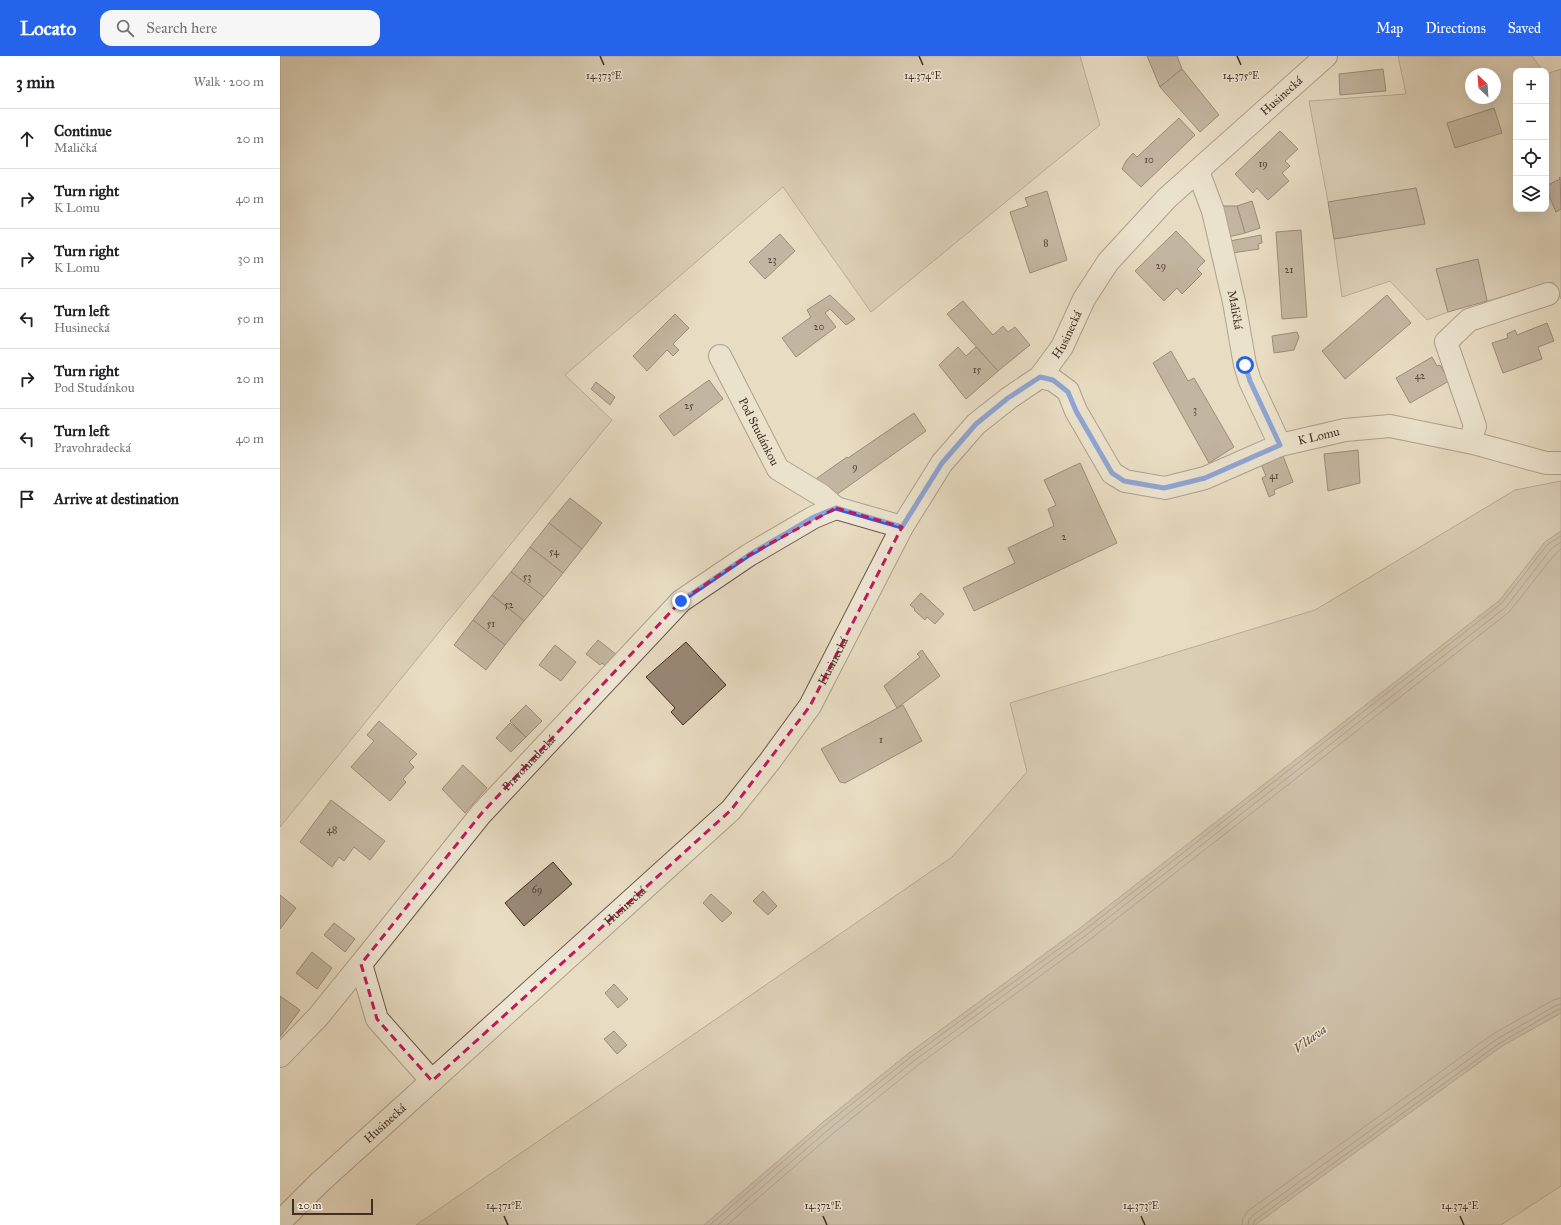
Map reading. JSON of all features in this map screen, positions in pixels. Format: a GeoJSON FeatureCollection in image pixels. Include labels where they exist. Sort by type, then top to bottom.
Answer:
{"type":"FeatureCollection","features":[{"type":"Feature","properties":{"kind":"street","name":"Husinecká"},"geometry":{"type":"LineString","coordinates":[[280,1222],[319,1183],[731,810],[770,761],[810,706],[902,527],[942,463],[976,424],[1008,398],[1040,377],[1062,346],[1084,299],[1108,262],[1167,198],[1326,56]]}},
{"type":"Feature","properties":{"kind":"street","name":"Maličká"},"geometry":{"type":"LineString","coordinates":[[1198,171],[1213,212],[1234,302],[1245,365],[1250,381],[1280,445]]}},
{"type":"Feature","properties":{"kind":"street"},"geometry":{"type":"LineString","coordinates":[[1470,442],[1475,426],[1446,342],[1469,320],[1548,294]]}},
{"type":"Feature","properties":{"kind":"street","name":"Pod Studánkou"},"geometry":{"type":"LineString","coordinates":[[720,356],[778,469],[821,495],[836,508],[902,527]]}},
{"type":"Feature","properties":{"kind":"street","name":"K Lomu"},"geometry":{"type":"LineString","coordinates":[[1040,377],[1053,380],[1068,392],[1076,411],[1112,473],[1124,481],[1164,488],[1205,478],[1280,445],[1345,430],[1390,426],[1470,442],[1546,463],[1561,462]]}},
{"type":"Feature","properties":{"kind":"street","name":"Pravohradecká"},"geometry":{"type":"LineString","coordinates":[[280,1056],[317,1018],[481,814],[681,601],[749,555],[814,517],[836,508]]}},
{"type":"Feature","properties":{"kind":"street"},"geometry":{"type":"LineString","coordinates":[[360,964],[377,1019],[432,1081]]}},
{"type":"Feature","properties":{"kind":"highlighted area"},"geometry":{"type":"Polygon","coordinates":[[[836,508],[902,527],[810,706],[731,810],[432,1081],[377,1019],[361,964],[481,814],[681,601],[749,555],[836,508]]]}},
{"type":"Feature","properties":{"kind":"shaded area"},"geometry":{"type":"Polygon","coordinates":[[[280,56],[1080,56],[1100,125],[871,312],[783,187],[565,375],[612,420],[280,827],[280,56]]]}},
{"type":"Feature","properties":{"kind":"shaded area"},"geometry":{"type":"Polygon","coordinates":[[[1398,56],[1532,56],[1541,68],[1513,68],[1513,212],[1549,212],[1549,73],[1561,69],[1561,299],[1553,282],[1487,301],[1478,260],[1436,269],[1448,312],[1427,320],[1390,281],[1342,297],[1334,239],[1425,223],[1416,188],[1328,202],[1309,101],[1406,94],[1398,56]]]}},
{"type":"Feature","properties":{"kind":"shaded area"},"geometry":{"type":"Polygon","coordinates":[[[1561,481],[1561,531],[1545,542],[1500,600],[1079,929],[909,1053],[822,1123],[704,1225],[416,1225],[952,857],[1027,772],[1010,703],[1315,610],[1515,490],[1561,481]]]}},
{"type":"Feature","properties":{"kind":"shaded area"},"geometry":{"type":"Polygon","coordinates":[[[1561,1013],[1561,1186],[1501,1225],[1255,1225],[1502,1046],[1561,1013]]]}},
{"type":"Feature","properties":{"kind":"water","name":"Vltava"},"geometry":{"type":"Polygon","coordinates":[[[1561,531],[1561,1013],[1502,1046],[1255,1225],[704,1225],[822,1123],[909,1053],[1079,929],[1500,600],[1545,542],[1561,531]]]}},
{"type":"Feature","properties":{"kind":"building"},"geometry":{"type":"Polygon","coordinates":[[[1147,56],[1177,56],[1182,69],[1160,87],[1147,56]]]}},
{"type":"Feature","properties":{"kind":"building"},"geometry":{"type":"Polygon","coordinates":[[[1182,69],[1219,115],[1200,132],[1160,87],[1182,69]]]}},
{"type":"Feature","properties":{"kind":"building"},"geometry":{"type":"Polygon","coordinates":[[[1383,69],[1386,91],[1340,95],[1339,74],[1383,69]]]}},
{"type":"Feature","properties":{"kind":"building"},"geometry":{"type":"Polygon","coordinates":[[[1494,108],[1502,133],[1455,148],[1447,123],[1494,108]]]}},
{"type":"Feature","properties":{"kind":"building"},"geometry":{"type":"Polygon","coordinates":[[[1179,118],[1195,135],[1141,187],[1122,169],[1126,161],[1133,153],[1137,157],[1179,118]]]}},
{"type":"Feature","properties":{"kind":"building"},"geometry":{"type":"Polygon","coordinates":[[[1280,131],[1298,149],[1285,161],[1290,166],[1282,173],[1289,181],[1268,200],[1257,188],[1253,193],[1235,174],[1280,131]]]}},
{"type":"Feature","properties":{"kind":"building"},"geometry":{"type":"Polygon","coordinates":[[[1560,177],[1561,209],[1556,212],[1549,196],[1549,184],[1560,179],[1560,177]]]}},
{"type":"Feature","properties":{"kind":"building"},"geometry":{"type":"Polygon","coordinates":[[[1416,188],[1425,224],[1334,239],[1328,202],[1416,188]]]}},
{"type":"Feature","properties":{"kind":"building"},"geometry":{"type":"Polygon","coordinates":[[[1047,191],[1067,260],[1030,273],[1010,212],[1028,206],[1025,198],[1047,191]]]}},
{"type":"Feature","properties":{"kind":"building"},"geometry":{"type":"Polygon","coordinates":[[[1252,201],[1260,228],[1245,233],[1237,206],[1252,201]]]}},
{"type":"Feature","properties":{"kind":"building"},"geometry":{"type":"Polygon","coordinates":[[[1222,206],[1237,206],[1245,233],[1228,237],[1222,206]]]}},
{"type":"Feature","properties":{"kind":"building"},"geometry":{"type":"Polygon","coordinates":[[[1301,230],[1307,317],[1282,319],[1276,232],[1301,230]]]}},
{"type":"Feature","properties":{"kind":"building"},"geometry":{"type":"Polygon","coordinates":[[[1176,231],[1205,261],[1197,269],[1202,274],[1182,294],[1177,288],[1164,301],[1135,271],[1176,231]]]}},
{"type":"Feature","properties":{"kind":"building"},"geometry":{"type":"Polygon","coordinates":[[[780,234],[795,251],[765,279],[749,262],[780,234]]]}},
{"type":"Feature","properties":{"kind":"building"},"geometry":{"type":"Polygon","coordinates":[[[1261,235],[1262,243],[1258,244],[1259,249],[1232,253],[1230,241],[1261,235]]]}},
{"type":"Feature","properties":{"kind":"building"},"geometry":{"type":"Polygon","coordinates":[[[1478,259],[1487,301],[1448,312],[1436,269],[1478,259]]]}},
{"type":"Feature","properties":{"kind":"building"},"geometry":{"type":"Polygon","coordinates":[[[830,295],[855,319],[846,325],[830,309],[825,313],[836,327],[796,357],[782,338],[811,317],[807,310],[830,295]]]}},
{"type":"Feature","properties":{"kind":"building"},"geometry":{"type":"Polygon","coordinates":[[[1387,295],[1411,323],[1345,379],[1322,351],[1387,295]]]}},
{"type":"Feature","properties":{"kind":"building"},"geometry":{"type":"Polygon","coordinates":[[[963,301],[993,335],[1003,326],[1008,332],[1015,327],[1030,345],[998,371],[947,314],[963,301]]]}},
{"type":"Feature","properties":{"kind":"building"},"geometry":{"type":"Polygon","coordinates":[[[675,314],[689,328],[673,344],[679,350],[673,356],[667,350],[647,371],[633,356],[675,314]]]}},
{"type":"Feature","properties":{"kind":"building"},"geometry":{"type":"Polygon","coordinates":[[[1547,323],[1554,341],[1538,347],[1542,359],[1503,373],[1492,343],[1508,338],[1507,334],[1515,330],[1517,335],[1547,323]]]}},
{"type":"Feature","properties":{"kind":"building"},"geometry":{"type":"Polygon","coordinates":[[[1297,332],[1299,337],[1294,350],[1274,353],[1272,336],[1297,332]]]}},
{"type":"Feature","properties":{"kind":"building"},"geometry":{"type":"Polygon","coordinates":[[[958,347],[966,356],[976,347],[998,371],[966,399],[939,365],[958,347]]]}},
{"type":"Feature","properties":{"kind":"building"},"geometry":{"type":"Polygon","coordinates":[[[1171,351],[1188,381],[1194,378],[1234,447],[1209,463],[1153,363],[1171,351]]]}},
{"type":"Feature","properties":{"kind":"building"},"geometry":{"type":"Polygon","coordinates":[[[1432,357],[1437,366],[1440,365],[1449,381],[1410,403],[1396,378],[1432,357]]]}},
{"type":"Feature","properties":{"kind":"building"},"geometry":{"type":"Polygon","coordinates":[[[709,380],[723,399],[674,436],[659,416],[709,380]]]}},
{"type":"Feature","properties":{"kind":"building"},"geometry":{"type":"Polygon","coordinates":[[[596,382],[615,397],[610,405],[591,389],[596,382]]]}},
{"type":"Feature","properties":{"kind":"building"},"geometry":{"type":"Polygon","coordinates":[[[914,413],[926,431],[836,495],[810,483],[847,457],[848,458],[914,413]]]}},
{"type":"Feature","properties":{"kind":"building"},"geometry":{"type":"Polygon","coordinates":[[[1358,450],[1360,483],[1328,491],[1324,454],[1358,450]]]}},
{"type":"Feature","properties":{"kind":"building"},"geometry":{"type":"Polygon","coordinates":[[[1283,456],[1293,482],[1274,490],[1275,494],[1269,497],[1262,478],[1266,476],[1261,464],[1283,456]]]}},
{"type":"Feature","properties":{"kind":"building"},"geometry":{"type":"Polygon","coordinates":[[[1080,463],[1117,543],[974,611],[963,588],[1015,563],[1008,548],[1054,526],[1048,509],[1056,505],[1044,480],[1080,463]]]}},
{"type":"Feature","properties":{"kind":"building"},"geometry":{"type":"Polygon","coordinates":[[[570,498],[602,523],[582,549],[549,523],[570,498]]]}},
{"type":"Feature","properties":{"kind":"building"},"geometry":{"type":"Polygon","coordinates":[[[549,523],[582,549],[563,573],[530,547],[549,523]]]}},
{"type":"Feature","properties":{"kind":"building"},"geometry":{"type":"Polygon","coordinates":[[[530,547],[563,573],[544,597],[511,572],[530,547]]]}},
{"type":"Feature","properties":{"kind":"building"},"geometry":{"type":"Polygon","coordinates":[[[511,572],[544,597],[524,621],[492,595],[511,572]]]}},
{"type":"Feature","properties":{"kind":"building"},"geometry":{"type":"Polygon","coordinates":[[[921,593],[944,614],[935,624],[927,617],[925,620],[910,605],[921,593]]]}},
{"type":"Feature","properties":{"kind":"building"},"geometry":{"type":"Polygon","coordinates":[[[492,595],[524,621],[505,645],[473,620],[492,595]]]}},
{"type":"Feature","properties":{"kind":"building"},"geometry":{"type":"Polygon","coordinates":[[[473,620],[505,645],[486,670],[454,645],[473,620]]]}},
{"type":"Feature","properties":{"kind":"building"},"geometry":{"type":"Polygon","coordinates":[[[598,640],[617,655],[607,667],[602,663],[600,665],[586,654],[598,640]]]}},
{"type":"Feature","properties":{"kind":"building"},"geometry":{"type":"Polygon","coordinates":[[[686,642],[726,685],[683,725],[671,712],[675,708],[646,677],[686,642]]]}},
{"type":"Feature","properties":{"kind":"building"},"geometry":{"type":"Polygon","coordinates":[[[555,645],[576,662],[561,681],[539,665],[555,645]]]}},
{"type":"Feature","properties":{"kind":"building"},"geometry":{"type":"Polygon","coordinates":[[[922,650],[940,676],[897,708],[884,686],[920,657],[917,654],[922,650]]]}},
{"type":"Feature","properties":{"kind":"building"},"geometry":{"type":"Polygon","coordinates":[[[526,705],[542,721],[526,737],[510,721],[526,705]]]}},
{"type":"Feature","properties":{"kind":"building"},"geometry":{"type":"Polygon","coordinates":[[[903,705],[922,741],[845,783],[840,782],[821,749],[903,705]]]}},
{"type":"Feature","properties":{"kind":"building"},"geometry":{"type":"Polygon","coordinates":[[[379,721],[417,754],[409,762],[414,767],[403,779],[406,782],[390,801],[351,767],[374,741],[367,735],[379,721]]]}},
{"type":"Feature","properties":{"kind":"building"},"geometry":{"type":"Polygon","coordinates":[[[510,723],[526,737],[511,752],[496,738],[510,723]]]}},
{"type":"Feature","properties":{"kind":"building"},"geometry":{"type":"Polygon","coordinates":[[[463,765],[487,788],[465,813],[442,789],[463,765]]]}},
{"type":"Feature","properties":{"kind":"building"},"geometry":{"type":"Polygon","coordinates":[[[331,800],[385,841],[370,860],[354,847],[344,861],[339,857],[332,867],[300,842],[331,800]]]}},
{"type":"Feature","properties":{"kind":"building"},"geometry":{"type":"Polygon","coordinates":[[[553,862],[572,884],[524,926],[505,903],[553,862]]]}},
{"type":"Feature","properties":{"kind":"building"},"geometry":{"type":"Polygon","coordinates":[[[763,891],[777,906],[768,915],[753,901],[763,891]]]}},
{"type":"Feature","properties":{"kind":"building"},"geometry":{"type":"Polygon","coordinates":[[[711,894],[732,913],[722,922],[703,903],[711,894]]]}},
{"type":"Feature","properties":{"kind":"building"},"geometry":{"type":"Polygon","coordinates":[[[280,895],[296,908],[280,929],[280,895]]]}},
{"type":"Feature","properties":{"kind":"building"},"geometry":{"type":"Polygon","coordinates":[[[334,923],[355,939],[345,952],[324,935],[334,923]]]}},
{"type":"Feature","properties":{"kind":"building"},"geometry":{"type":"Polygon","coordinates":[[[312,952],[332,968],[317,989],[296,973],[312,952]]]}},
{"type":"Feature","properties":{"kind":"building"},"geometry":{"type":"Polygon","coordinates":[[[614,984],[628,999],[618,1008],[605,993],[614,984]]]}},
{"type":"Feature","properties":{"kind":"building"},"geometry":{"type":"Polygon","coordinates":[[[280,996],[300,1010],[280,1037],[280,996]]]}},
{"type":"Feature","properties":{"kind":"building"},"geometry":{"type":"Polygon","coordinates":[[[614,1031],[627,1045],[617,1054],[604,1039],[614,1031]]]}},
{"type":"Feature","properties":{"kind":"route"},"geometry":{"type":"LineString","coordinates":[[681,601],[749,555],[814,517],[836,508],[902,527],[942,463],[976,424],[1008,398],[1040,377],[1053,380],[1068,392],[1076,411],[1112,473],[1124,481],[1164,488],[1205,478],[1280,445],[1250,381],[1245,365]]}}]}
